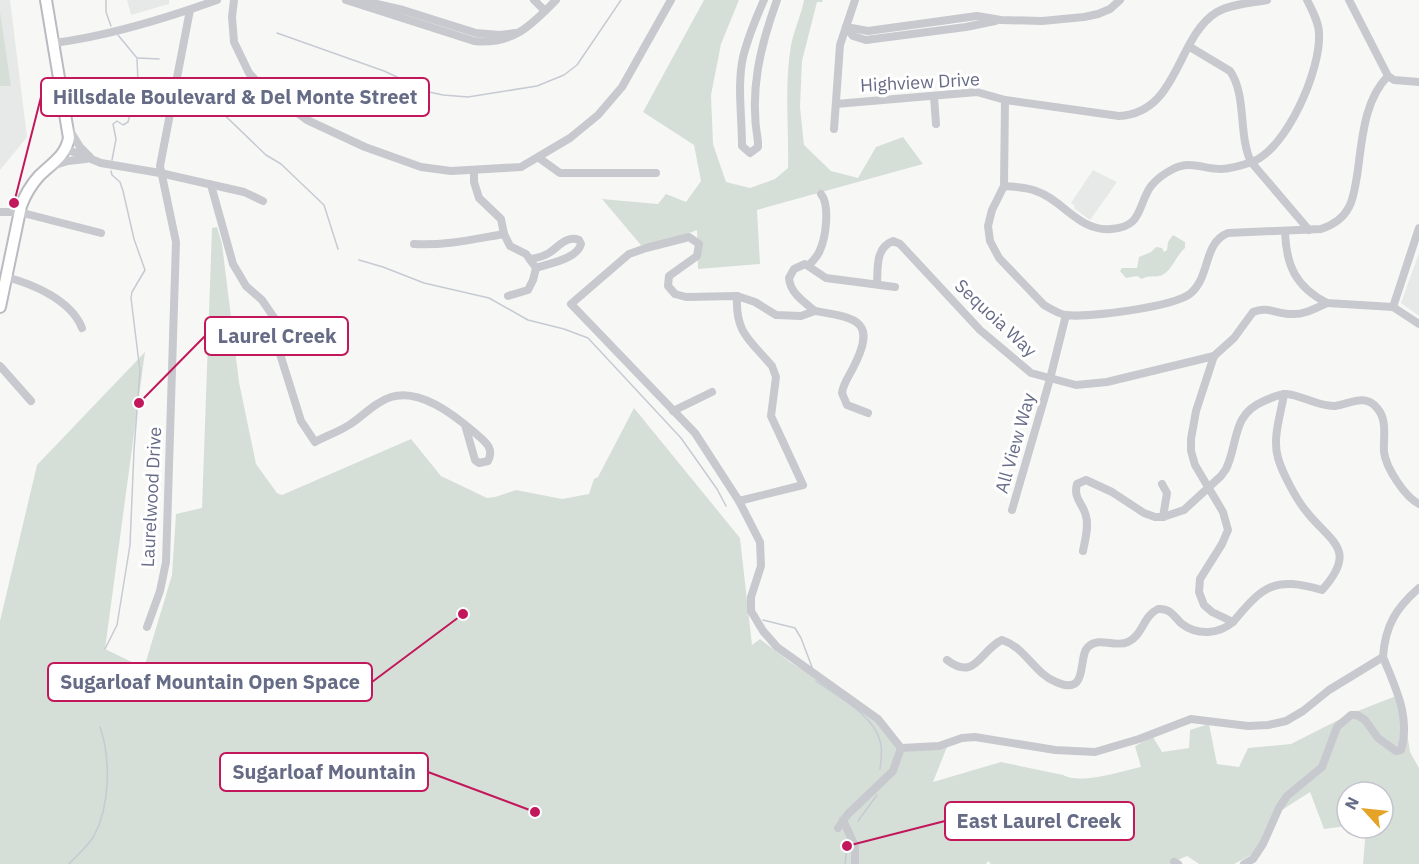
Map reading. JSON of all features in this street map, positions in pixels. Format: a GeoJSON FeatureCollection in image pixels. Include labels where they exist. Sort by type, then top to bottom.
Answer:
{"type":"FeatureCollection","features":[{"type":"Feature","properties":{"kind":"main road"},"geometry":{"type":"LineString","coordinates":[[0,307],[19,212],[33,184],[66,149],[69,138],[46,0]]}},
{"type":"Feature","properties":{"kind":"street"},"geometry":{"type":"LineString","coordinates":[[54,43],[104,34],[217,0]]}},
{"type":"Feature","properties":{"kind":"street"},"geometry":{"type":"LineString","coordinates":[[234,0],[232,17],[234,42],[249,73],[259,84],[307,120],[365,147],[421,167],[451,171],[521,167],[570,138],[598,115],[622,87],[671,0]]}},
{"type":"Feature","properties":{"kind":"street"},"geometry":{"type":"LineString","coordinates":[[346,0],[474,41],[496,42],[507,39],[532,24],[556,0]]}},
{"type":"Feature","properties":{"kind":"street"},"geometry":{"type":"LineString","coordinates":[[360,0],[403,10],[483,34],[518,33]]}},
{"type":"Feature","properties":{"kind":"street"},"geometry":{"type":"LineString","coordinates":[[534,0],[545,11]]}},
{"type":"Feature","properties":{"kind":"street"},"geometry":{"type":"LineString","coordinates":[[764,0],[749,37],[741,74],[742,146],[750,153],[758,147],[754,97],[757,65],[777,0]]}},
{"type":"Feature","properties":{"kind":"street"},"geometry":{"type":"LineString","coordinates":[[834,129],[840,45],[855,0]]}},
{"type":"Feature","properties":{"kind":"street"},"geometry":{"type":"LineString","coordinates":[[846,27],[868,31],[974,16],[1001,20],[1042,21],[1084,17],[1110,9],[1120,0]]}},
{"type":"Feature","properties":{"kind":"street","name":"Highview Drive"},"geometry":{"type":"LineString","coordinates":[[836,104],[977,92],[1005,100],[1130,116],[1163,93],[1202,26],[1216,13],[1226,8],[1267,0]]}},
{"type":"Feature","properties":{"kind":"street"},"geometry":{"type":"LineString","coordinates":[[1004,186],[1036,191],[1086,224],[1111,230],[1122,228],[1133,222],[1141,211],[1152,186],[1173,169],[1187,164],[1221,169],[1251,162],[1269,152],[1296,115],[1308,91],[1319,32],[1307,0]]}},
{"type":"Feature","properties":{"kind":"street"},"geometry":{"type":"LineString","coordinates":[[1349,0],[1388,76],[1394,80],[1419,82]]}},
{"type":"Feature","properties":{"kind":"street","name":"Laurelwood Drive"},"geometry":{"type":"LineString","coordinates":[[147,627],[164,577],[168,528],[176,242],[175,228],[160,166],[189,10]]}},
{"type":"Feature","properties":{"kind":"street"},"geometry":{"type":"LineString","coordinates":[[1190,47],[1233,75],[1238,91],[1246,152],[1251,162],[1309,230]]}},
{"type":"Feature","properties":{"kind":"street"},"geometry":{"type":"LineString","coordinates":[[1005,100],[1004,186],[992,210],[988,226],[993,250],[1044,305],[1053,311],[1066,315],[1109,313],[1180,299],[1189,294],[1199,284],[1205,273],[1213,245],[1218,237],[1228,233],[1309,230],[1333,225],[1350,207],[1368,112],[1382,82],[1388,76]]}},
{"type":"Feature","properties":{"kind":"street"},"geometry":{"type":"LineString","coordinates":[[63,99],[101,92]]}},
{"type":"Feature","properties":{"kind":"street"},"geometry":{"type":"LineString","coordinates":[[934,96],[936,124]]}},
{"type":"Feature","properties":{"kind":"street"},"geometry":{"type":"LineString","coordinates":[[68,126],[80,147],[95,161]]}},
{"type":"Feature","properties":{"kind":"street"},"geometry":{"type":"LineString","coordinates":[[66,149],[95,161]]}},
{"type":"Feature","properties":{"kind":"street"},"geometry":{"type":"LineString","coordinates":[[539,158],[560,172],[656,173]]}},
{"type":"Feature","properties":{"kind":"street"},"geometry":{"type":"LineString","coordinates":[[51,166],[74,159],[95,161],[244,192],[263,201]]}},
{"type":"Feature","properties":{"kind":"street"},"geometry":{"type":"LineString","coordinates":[[474,171],[474,182],[479,198],[501,219],[504,234],[510,246],[525,254],[536,268],[534,280],[528,290],[508,296]]}},
{"type":"Feature","properties":{"kind":"street"},"geometry":{"type":"LineString","coordinates":[[211,185],[233,264],[246,286],[262,300],[279,325],[280,354],[301,421],[315,442],[347,426],[384,400],[394,396],[424,398],[465,424]]}},
{"type":"Feature","properties":{"kind":"street"},"geometry":{"type":"LineString","coordinates":[[814,311],[794,292],[789,282],[794,269],[808,265],[817,256],[822,244],[827,209],[826,200],[821,194]]}},
{"type":"Feature","properties":{"kind":"street"},"geometry":{"type":"LineString","coordinates":[[0,212],[19,212],[101,233]]}},
{"type":"Feature","properties":{"kind":"street"},"geometry":{"type":"LineString","coordinates":[[1393,307],[1419,228]]}},
{"type":"Feature","properties":{"kind":"street"},"geometry":{"type":"LineString","coordinates":[[1285,231],[1286,250],[1295,275],[1302,286],[1328,303]]}},
{"type":"Feature","properties":{"kind":"street"},"geometry":{"type":"LineString","coordinates":[[414,244],[427,245],[504,234]]}},
{"type":"Feature","properties":{"kind":"street"},"geometry":{"type":"LineString","coordinates":[[530,259],[547,254],[573,237],[579,240],[581,244],[574,255],[536,268]]}},
{"type":"Feature","properties":{"kind":"street"},"geometry":{"type":"LineString","coordinates":[[868,413],[847,405],[842,393],[862,349],[864,339],[858,323],[850,318],[814,311],[801,315],[776,315],[755,302],[737,296],[686,297],[675,294],[668,286],[669,276],[697,256],[699,244],[689,237],[629,254],[571,304],[695,433],[739,501],[760,542],[760,566],[751,604],[751,611],[758,624],[777,647],[878,719],[901,748]]}},
{"type":"Feature","properties":{"kind":"street","name":"Sequoia Way"},"geometry":{"type":"LineString","coordinates":[[877,284],[879,255],[883,248],[893,241],[900,244],[989,338],[1031,373],[1076,385],[1107,382],[1214,356]]}},
{"type":"Feature","properties":{"kind":"street"},"geometry":{"type":"LineString","coordinates":[[808,265],[826,278],[895,287]]}},
{"type":"Feature","properties":{"kind":"street"},"geometry":{"type":"LineString","coordinates":[[3,284],[39,289],[75,315],[82,328]]}},
{"type":"Feature","properties":{"kind":"street"},"geometry":{"type":"LineString","coordinates":[[737,296],[736,312],[741,329],[772,366],[775,373],[776,382],[771,416],[803,485],[739,501]]}},
{"type":"Feature","properties":{"kind":"street"},"geometry":{"type":"LineString","coordinates":[[1233,622],[1212,612],[1204,605],[1199,592],[1200,579],[1228,530],[1223,512],[1192,458],[1191,439],[1196,411],[1214,356],[1234,338],[1254,312],[1267,309],[1293,315],[1328,303],[1393,307],[1419,324]]}},
{"type":"Feature","properties":{"kind":"street","name":"All View Way"},"geometry":{"type":"LineString","coordinates":[[1012,510],[1066,315]]}},
{"type":"Feature","properties":{"kind":"street"},"geometry":{"type":"LineString","coordinates":[[0,366],[31,401]]}},
{"type":"Feature","properties":{"kind":"street"},"geometry":{"type":"LineString","coordinates":[[673,411],[712,392]]}},
{"type":"Feature","properties":{"kind":"street"},"geometry":{"type":"LineString","coordinates":[[947,660],[964,668],[971,666],[978,663],[993,644],[1002,640],[1013,644],[1049,679],[1067,685],[1076,682],[1080,677],[1084,652],[1088,646],[1096,642],[1116,645],[1126,643],[1135,638],[1148,616],[1158,609],[1170,611],[1185,626],[1212,633],[1224,630],[1251,600],[1269,586],[1289,584],[1322,590],[1329,583],[1339,563],[1339,549],[1336,542],[1306,511],[1277,456],[1276,441],[1284,394]]}},
{"type":"Feature","properties":{"kind":"street"},"geometry":{"type":"LineString","coordinates":[[1083,551],[1087,531],[1086,516],[1075,493],[1077,484],[1086,480],[1155,517],[1163,517],[1184,510],[1221,476],[1229,463],[1241,418],[1258,403],[1284,394],[1334,406],[1361,399],[1373,404],[1379,409],[1384,421],[1384,454],[1388,467],[1412,501],[1419,504]]}},
{"type":"Feature","properties":{"kind":"street"},"geometry":{"type":"LineString","coordinates":[[1162,484],[1167,494],[1163,517]]}},
{"type":"Feature","properties":{"kind":"street"},"geometry":{"type":"LineString","coordinates":[[1244,864],[1253,859],[1263,844],[1287,796],[1322,767],[1337,727],[1351,715],[1357,715],[1365,720],[1387,746],[1396,751],[1401,750],[1404,740],[1404,714],[1383,657],[1384,638],[1394,614],[1419,588]]}},
{"type":"Feature","properties":{"kind":"street"},"geometry":{"type":"LineString","coordinates":[[901,748],[939,746],[962,738],[975,737],[1055,750],[1095,752],[1191,719],[1248,726],[1268,725],[1286,721],[1329,690],[1383,657]]}},
{"type":"Feature","properties":{"kind":"street"},"geometry":{"type":"LineString","coordinates":[[855,864],[855,846],[843,825],[893,771],[901,748]]}},
{"type":"Feature","properties":{"kind":"shaded area"},"geometry":{"type":"Polygon","coordinates":[[[0,0],[10,0],[27,137],[0,170],[0,0]]]}},
{"type":"Feature","properties":{"kind":"shaded area"},"geometry":{"type":"Polygon","coordinates":[[[127,0],[169,0],[169,4],[131,15],[127,0]]]}},
{"type":"Feature","properties":{"kind":"shaded area"},"geometry":{"type":"Polygon","coordinates":[[[704,0],[739,0],[721,44],[711,95],[713,144],[726,182],[750,188],[775,179],[788,168],[789,61],[792,39],[804,0],[823,0],[817,2],[802,61],[800,107],[804,145],[831,171],[858,178],[876,147],[903,137],[923,164],[757,210],[760,264],[698,269],[697,230],[645,250],[602,199],[658,204],[666,194],[686,202],[701,181],[694,145],[643,112],[704,0]]]}},
{"type":"Feature","properties":{"kind":"shaded area"},"geometry":{"type":"Polygon","coordinates":[[[0,12],[11,86],[0,86],[0,12]]]}},
{"type":"Feature","properties":{"kind":"shaded area"},"geometry":{"type":"Polygon","coordinates":[[[1093,170],[1117,182],[1090,220],[1071,203],[1093,170]]]}},
{"type":"Feature","properties":{"kind":"shaded area"},"geometry":{"type":"Polygon","coordinates":[[[217,227],[222,244],[239,382],[256,464],[277,493],[282,495],[411,439],[441,476],[487,498],[516,490],[562,499],[589,494],[594,479],[598,477],[634,408],[740,538],[752,645],[760,639],[790,662],[879,718],[902,746],[949,742],[933,782],[1001,762],[1070,778],[1080,779],[1112,774],[1141,767],[1135,746],[1153,737],[1162,752],[1189,748],[1190,730],[1209,724],[1217,764],[1239,767],[1248,748],[1291,744],[1350,714],[1401,694],[1410,752],[1419,768],[1419,864],[1363,864],[1365,840],[1395,840],[1395,780],[1335,780],[1335,828],[1324,829],[1310,792],[1279,812],[1257,852],[1234,864],[1199,864],[1187,856],[1169,864],[991,864],[988,861],[986,864],[0,864],[0,621],[37,465],[145,352],[105,649],[144,668],[172,575],[176,514],[202,508],[212,228],[217,227]]]}},
{"type":"Feature","properties":{"kind":"shaded area"},"geometry":{"type":"Polygon","coordinates":[[[1173,235],[1185,242],[1185,248],[1164,274],[1142,279],[1137,276],[1126,278],[1120,271],[1122,268],[1137,268],[1139,257],[1156,247],[1162,248],[1164,252],[1167,250],[1168,242],[1173,235]]]}},
{"type":"Feature","properties":{"kind":"shaded area"},"geometry":{"type":"Polygon","coordinates":[[[1419,253],[1419,316],[1401,303],[1419,253]]]}},
{"type":"Feature","properties":{"kind":"waterway"},"geometry":{"type":"LineString","coordinates":[[106,0],[106,12],[111,26]]}},
{"type":"Feature","properties":{"kind":"waterway"},"geometry":{"type":"LineString","coordinates":[[277,33],[384,71],[429,92],[468,97],[537,86],[564,75],[577,65],[621,0]]}},
{"type":"Feature","properties":{"kind":"waterway"},"geometry":{"type":"LineString","coordinates":[[112,160],[116,139],[113,124],[117,121],[123,125],[128,122],[138,83],[137,58],[118,35]]}},
{"type":"Feature","properties":{"kind":"waterway"},"geometry":{"type":"LineString","coordinates":[[138,58],[159,59]]}},
{"type":"Feature","properties":{"kind":"waterway"},"geometry":{"type":"LineString","coordinates":[[181,85],[206,89],[211,102],[266,155],[281,164],[324,205],[338,249]]}},
{"type":"Feature","properties":{"kind":"waterway"},"geometry":{"type":"LineString","coordinates":[[105,649],[117,625],[130,545],[140,371],[131,298],[145,270],[134,239],[120,182],[111,171]]}},
{"type":"Feature","properties":{"kind":"waterway"},"geometry":{"type":"LineString","coordinates":[[359,260],[424,283],[489,298],[528,320],[588,338],[681,438],[717,489],[726,506]]}},
{"type":"Feature","properties":{"kind":"waterway"},"geometry":{"type":"LineString","coordinates":[[763,620],[795,628],[812,667]]}},
{"type":"Feature","properties":{"kind":"waterway"},"geometry":{"type":"LineString","coordinates":[[816,681],[854,707],[870,723],[881,744],[880,769]]}},
{"type":"Feature","properties":{"kind":"waterway"},"geometry":{"type":"LineString","coordinates":[[69,864],[94,836],[103,811],[107,768],[100,727]]}},
{"type":"Feature","properties":{"kind":"waterway"},"geometry":{"type":"LineString","coordinates":[[858,821],[877,795]]}},
{"type":"Feature","properties":{"kind":"waterway"},"geometry":{"type":"LineString","coordinates":[[845,864],[847,846]]}},
{"type":"Feature","properties":{"kind":"place","name":"Hillsdale Boulevard & Del Monte Street"},"geometry":{"type":"Point","coordinates":[14,203]}},
{"type":"Feature","properties":{"kind":"place","name":"Laurel Creek"},"geometry":{"type":"Point","coordinates":[139,403]}},
{"type":"Feature","properties":{"kind":"place","name":"Sugarloaf Mountain Open Space"},"geometry":{"type":"Point","coordinates":[463,614]}},
{"type":"Feature","properties":{"kind":"place","name":"Sugarloaf Mountain"},"geometry":{"type":"Point","coordinates":[535,812]}},
{"type":"Feature","properties":{"kind":"place","name":"East Laurel Creek"},"geometry":{"type":"Point","coordinates":[847,846]}}]}
